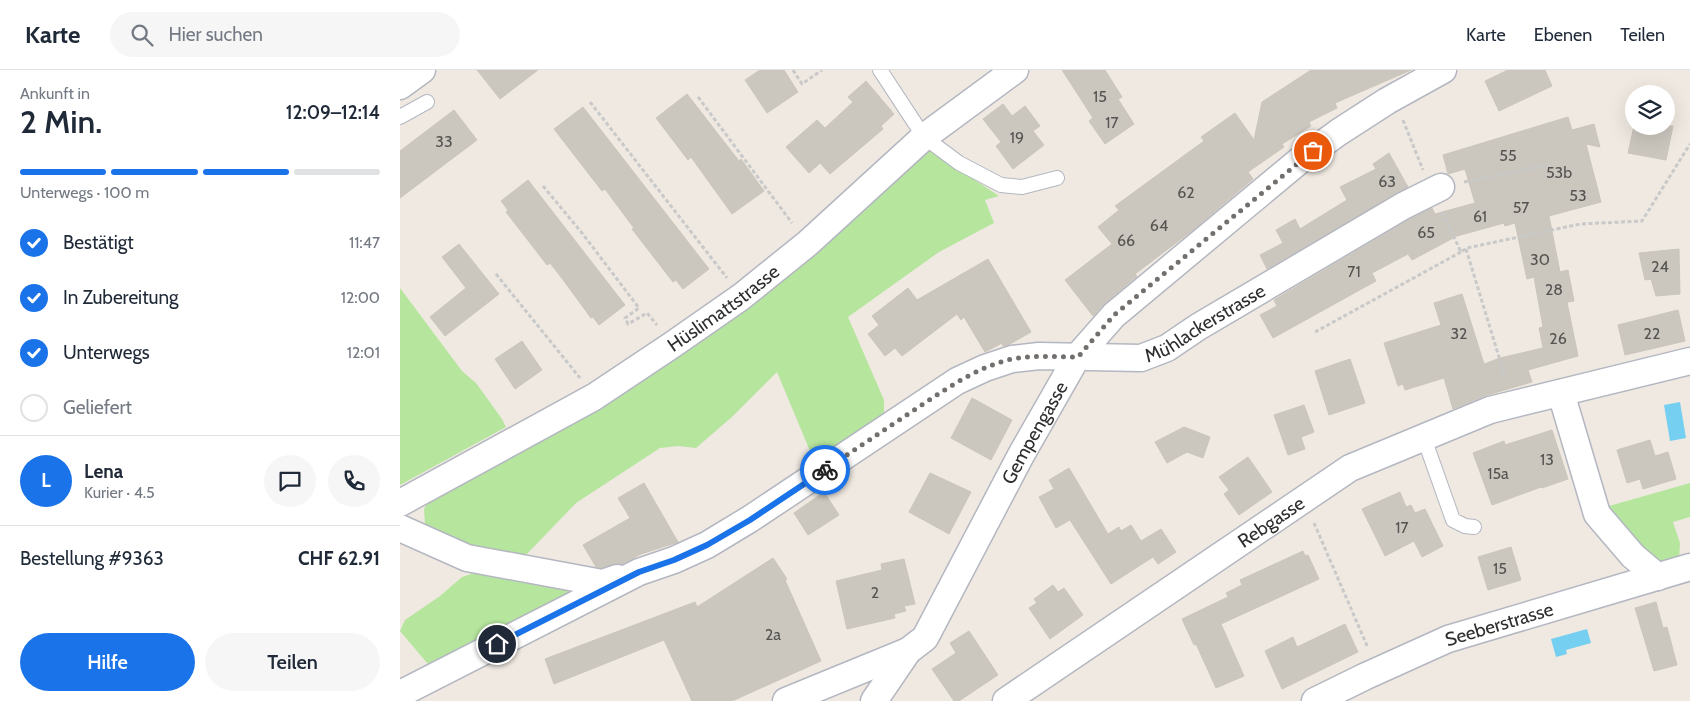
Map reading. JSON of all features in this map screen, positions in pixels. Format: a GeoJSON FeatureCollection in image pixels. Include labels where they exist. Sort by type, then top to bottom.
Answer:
{"type":"FeatureCollection","features":[{"type":"Feature","properties":{"kind":"street"},"geometry":{"type":"LineString","coordinates":[[400,86],[422,70]]}},
{"type":"Feature","properties":{"kind":"street","name":"Hüslimattstrasse"},"geometry":{"type":"LineString","coordinates":[[400,503],[594,397],[741,297],[808,244],[924,137],[1015,70]]}},
{"type":"Feature","properties":{"kind":"street","name":"Gempengasse"},"geometry":{"type":"LineString","coordinates":[[908,651],[925,638],[1021,455],[1078,357],[1114,315],[1299,161],[1339,132],[1404,91],[1443,70]]}},
{"type":"Feature","properties":{"kind":"street","name":"Mühlackerstrasse"},"geometry":{"type":"LineString","coordinates":[[400,694],[639,572],[674,560],[707,545],[750,520],[958,381],[985,368],[1012,359],[1039,356],[1141,358],[1166,348],[1198,327],[1394,211],[1436,189]]}},
{"type":"Feature","properties":{"kind":"street","name":"Rebgasse"},"geometry":{"type":"LineString","coordinates":[[1006,701],[1350,468],[1490,410],[1690,362]]}},
{"type":"Feature","properties":{"kind":"street"},"geometry":{"type":"LineString","coordinates":[[1561,393],[1597,514],[1633,556],[1658,577]]}},
{"type":"Feature","properties":{"kind":"street"},"geometry":{"type":"LineString","coordinates":[[400,528],[467,558],[602,583],[639,572]]}},
{"type":"Feature","properties":{"kind":"street","name":"Seeberstrasse"},"geometry":{"type":"LineString","coordinates":[[1315,701],[1448,639],[1690,568]]}},
{"type":"Feature","properties":{"kind":"street"},"geometry":{"type":"LineString","coordinates":[[786,701],[908,651]]}},
{"type":"Feature","properties":{"kind":"street"},"geometry":{"type":"LineString","coordinates":[[874,701],[908,651]]}},
{"type":"Feature","properties":{"kind":"lane"},"geometry":{"type":"LineString","coordinates":[[880,70],[924,137],[959,163],[1001,186],[1022,187],[1057,178]]}},
{"type":"Feature","properties":{"kind":"lane"},"geometry":{"type":"LineString","coordinates":[[400,117],[427,102]]}},
{"type":"Feature","properties":{"kind":"lane"},"geometry":{"type":"LineString","coordinates":[[1424,438],[1453,520],[1465,526],[1474,527]]}},
{"type":"Feature","properties":{"kind":"path"},"geometry":{"type":"LineString","coordinates":[[793,70],[802,84],[822,70]]}},
{"type":"Feature","properties":{"kind":"path"},"geometry":{"type":"LineString","coordinates":[[1404,91],[1411,102],[1398,109],[1436,189],[1461,252]]}},
{"type":"Feature","properties":{"kind":"path"},"geometry":{"type":"LineString","coordinates":[[698,97],[808,244]]}},
{"type":"Feature","properties":{"kind":"path"},"geometry":{"type":"LineString","coordinates":[[590,102],[741,297]]}},
{"type":"Feature","properties":{"kind":"path"},"geometry":{"type":"LineString","coordinates":[[1316,332],[1466,249],[1580,224],[1642,221],[1690,144]]}},
{"type":"Feature","properties":{"kind":"path"},"geometry":{"type":"LineString","coordinates":[[1436,189],[1552,164]]}},
{"type":"Feature","properties":{"kind":"path"},"geometry":{"type":"LineString","coordinates":[[543,186],[639,308],[625,318],[628,324],[648,313]]}},
{"type":"Feature","properties":{"kind":"path"},"geometry":{"type":"LineString","coordinates":[[1466,249],[1513,405]]}},
{"type":"Feature","properties":{"kind":"path"},"geometry":{"type":"LineString","coordinates":[[496,274],[577,375]]}},
{"type":"Feature","properties":{"kind":"path"},"geometry":{"type":"LineString","coordinates":[[1304,499],[1378,670]]}},
{"type":"Feature","properties":{"kind":"green space"},"geometry":{"type":"Polygon","coordinates":[[[928,149],[999,196],[985,200],[994,223],[939,252],[848,317],[884,400],[884,415],[815,463],[777,372],[732,417],[696,448],[678,446],[660,448],[576,503],[526,555],[506,557],[433,536],[425,524],[424,509],[430,498],[641,380],[717,330],[784,277],[928,149]]]}},
{"type":"Feature","properties":{"kind":"green space"},"geometry":{"type":"Polygon","coordinates":[[[400,288],[462,371],[476,383],[506,427],[400,485],[400,288]]]}},
{"type":"Feature","properties":{"kind":"green space"},"geometry":{"type":"Polygon","coordinates":[[[1690,483],[1690,517],[1673,522],[1680,543],[1679,561],[1664,563],[1654,560],[1602,508],[1690,483]]]}},
{"type":"Feature","properties":{"kind":"green space"},"geometry":{"type":"Polygon","coordinates":[[[483,570],[561,585],[570,593],[433,670],[400,631],[405,620],[440,596],[462,577],[483,570]]]}},
{"type":"Feature","properties":{"kind":"water"},"geometry":{"type":"Polygon","coordinates":[[[1680,402],[1686,438],[1670,441],[1664,405],[1680,402]]]}},
{"type":"Feature","properties":{"kind":"water"},"geometry":{"type":"Polygon","coordinates":[[[1587,629],[1591,643],[1566,650],[1567,654],[1556,657],[1551,639],[1587,629]]]}},
{"type":"Feature","properties":{"kind":"building"},"geometry":{"type":"Polygon","coordinates":[[[477,70],[538,70],[500,99],[477,70]]]}},
{"type":"Feature","properties":{"kind":"building"},"geometry":{"type":"Polygon","coordinates":[[[760,70],[784,70],[798,92],[767,113],[745,80],[760,70]]]}},
{"type":"Feature","properties":{"kind":"building"},"geometry":{"type":"Polygon","coordinates":[[[1062,70],[1105,70],[1122,97],[1118,99],[1134,124],[1105,144],[1089,121],[1093,118],[1062,70]]]}},
{"type":"Feature","properties":{"kind":"building"},"geometry":{"type":"Polygon","coordinates":[[[1311,70],[1411,70],[1335,103],[1337,108],[1309,122],[1311,126],[1282,144],[1284,147],[1248,172],[1253,179],[1193,230],[1135,274],[1137,276],[1093,316],[1065,280],[1112,244],[1098,227],[1119,210],[1115,206],[1204,141],[1201,137],[1235,113],[1254,140],[1262,102],[1311,70]]]}},
{"type":"Feature","properties":{"kind":"building"},"geometry":{"type":"Polygon","coordinates":[[[1508,70],[1545,70],[1552,86],[1499,111],[1485,81],[1508,70]]]}},
{"type":"Feature","properties":{"kind":"building"},"geometry":{"type":"Polygon","coordinates":[[[866,81],[894,114],[881,126],[883,129],[830,174],[820,163],[809,173],[786,147],[817,120],[825,128],[853,102],[848,97],[866,81]]]}},
{"type":"Feature","properties":{"kind":"building"},"geometry":{"type":"Polygon","coordinates":[[[687,94],[739,161],[741,159],[764,191],[732,214],[691,157],[688,160],[656,118],[687,94]]]}},
{"type":"Feature","properties":{"kind":"building"},"geometry":{"type":"Polygon","coordinates":[[[1003,104],[1012,116],[1025,106],[1040,126],[1033,131],[1044,145],[1013,169],[996,146],[1001,142],[983,119],[1003,104]]]}},
{"type":"Feature","properties":{"kind":"building"},"geometry":{"type":"Polygon","coordinates":[[[583,107],[709,269],[683,289],[676,280],[673,282],[632,229],[634,228],[605,189],[602,191],[554,129],[583,107]]]}},
{"type":"Feature","properties":{"kind":"building"},"geometry":{"type":"Polygon","coordinates":[[[454,110],[477,140],[400,198],[400,151],[454,110]]]}},
{"type":"Feature","properties":{"kind":"building"},"geometry":{"type":"Polygon","coordinates":[[[1568,117],[1572,130],[1594,124],[1600,147],[1586,144],[1601,202],[1549,216],[1560,272],[1568,270],[1574,301],[1567,302],[1578,356],[1528,370],[1532,382],[1484,396],[1453,409],[1444,378],[1405,390],[1403,384],[1398,386],[1384,343],[1441,325],[1434,303],[1462,294],[1484,364],[1500,358],[1543,348],[1539,328],[1543,327],[1534,277],[1527,279],[1515,223],[1505,226],[1504,223],[1457,236],[1412,260],[1408,254],[1372,273],[1376,281],[1273,338],[1260,315],[1277,306],[1274,300],[1410,219],[1432,208],[1435,214],[1475,203],[1465,169],[1448,174],[1443,155],[1568,117]]]}},
{"type":"Feature","properties":{"kind":"building"},"geometry":{"type":"Polygon","coordinates":[[[1632,135],[1671,135],[1666,160],[1628,153],[1632,135]]]}},
{"type":"Feature","properties":{"kind":"building"},"geometry":{"type":"Polygon","coordinates":[[[1389,153],[1408,187],[1267,269],[1260,255],[1283,243],[1276,230],[1295,219],[1300,229],[1347,200],[1340,187],[1376,169],[1373,164],[1389,153]]]}},
{"type":"Feature","properties":{"kind":"building"},"geometry":{"type":"Polygon","coordinates":[[[528,180],[625,305],[599,325],[593,317],[591,318],[550,263],[547,265],[506,212],[508,210],[501,201],[528,180]]]}},
{"type":"Feature","properties":{"kind":"building"},"geometry":{"type":"Polygon","coordinates":[[[459,244],[499,294],[445,336],[430,317],[466,288],[442,257],[459,244]]]}},
{"type":"Feature","properties":{"kind":"building"},"geometry":{"type":"Polygon","coordinates":[[[1679,249],[1680,294],[1656,296],[1651,279],[1645,280],[1639,253],[1679,249]]]}},
{"type":"Feature","properties":{"kind":"building"},"geometry":{"type":"Polygon","coordinates":[[[988,259],[1031,332],[1010,344],[1003,346],[1002,343],[985,352],[964,317],[961,320],[957,314],[902,356],[895,348],[885,356],[868,334],[879,325],[872,316],[908,288],[917,300],[988,259]]]}},
{"type":"Feature","properties":{"kind":"building"},"geometry":{"type":"Polygon","coordinates":[[[1678,310],[1685,341],[1625,355],[1618,325],[1678,310]]]}},
{"type":"Feature","properties":{"kind":"building"},"geometry":{"type":"Polygon","coordinates":[[[522,341],[542,370],[515,389],[495,359],[522,341]]]}},
{"type":"Feature","properties":{"kind":"building"},"geometry":{"type":"Polygon","coordinates":[[[1350,359],[1365,403],[1329,415],[1315,371],[1350,359]]]}},
{"type":"Feature","properties":{"kind":"building"},"geometry":{"type":"Polygon","coordinates":[[[972,398],[1012,420],[991,460],[951,438],[972,398]]]}},
{"type":"Feature","properties":{"kind":"building"},"geometry":{"type":"Polygon","coordinates":[[[1304,405],[1314,432],[1301,437],[1305,449],[1288,455],[1274,415],[1304,405]]]}},
{"type":"Feature","properties":{"kind":"building"},"geometry":{"type":"Polygon","coordinates":[[[1184,427],[1210,437],[1203,458],[1187,452],[1167,463],[1155,442],[1184,427]]]}},
{"type":"Feature","properties":{"kind":"building"},"geometry":{"type":"Polygon","coordinates":[[[1552,430],[1568,479],[1492,505],[1473,453],[1504,441],[1505,445],[1552,430]]]}},
{"type":"Feature","properties":{"kind":"building"},"geometry":{"type":"Polygon","coordinates":[[[1650,440],[1655,456],[1668,452],[1676,479],[1643,489],[1640,479],[1627,483],[1617,450],[1650,440]]]}},
{"type":"Feature","properties":{"kind":"building"},"geometry":{"type":"Polygon","coordinates":[[[1248,457],[1272,492],[1239,515],[1224,494],[1229,490],[1219,477],[1248,457]]]}},
{"type":"Feature","properties":{"kind":"building"},"geometry":{"type":"Polygon","coordinates":[[[1069,468],[1108,534],[1119,527],[1121,531],[1131,525],[1141,541],[1161,529],[1176,552],[1158,564],[1153,557],[1111,584],[1070,520],[1056,528],[1039,497],[1054,489],[1049,480],[1069,468]]]}},
{"type":"Feature","properties":{"kind":"building"},"geometry":{"type":"Polygon","coordinates":[[[930,473],[971,492],[949,534],[909,512],[930,473]]]}},
{"type":"Feature","properties":{"kind":"building"},"geometry":{"type":"Polygon","coordinates":[[[644,483],[678,542],[641,554],[622,564],[613,564],[601,568],[596,567],[583,545],[630,518],[618,498],[644,483]]]}},
{"type":"Feature","properties":{"kind":"building"},"geometry":{"type":"Polygon","coordinates":[[[824,492],[839,515],[808,535],[794,513],[824,492]]]}},
{"type":"Feature","properties":{"kind":"building"},"geometry":{"type":"Polygon","coordinates":[[[1400,492],[1406,507],[1411,505],[1415,513],[1425,509],[1443,546],[1422,557],[1414,541],[1385,556],[1362,509],[1400,492]]]}},
{"type":"Feature","properties":{"kind":"building"},"geometry":{"type":"Polygon","coordinates":[[[1511,547],[1521,580],[1488,590],[1478,557],[1511,547]]]}},
{"type":"Feature","properties":{"kind":"building"},"geometry":{"type":"Polygon","coordinates":[[[1303,551],[1305,556],[1308,555],[1319,579],[1221,624],[1244,676],[1216,688],[1196,644],[1194,645],[1182,619],[1228,597],[1226,593],[1242,585],[1240,580],[1303,551]]]}},
{"type":"Feature","properties":{"kind":"building"},"geometry":{"type":"Polygon","coordinates":[[[773,558],[787,579],[785,580],[821,661],[732,701],[692,701],[664,640],[554,684],[545,659],[695,602],[697,607],[773,558]]]}},
{"type":"Feature","properties":{"kind":"building"},"geometry":{"type":"Polygon","coordinates":[[[904,559],[915,604],[904,606],[906,611],[894,614],[895,618],[847,629],[836,581],[882,570],[881,564],[904,559]]]}},
{"type":"Feature","properties":{"kind":"building"},"geometry":{"type":"Polygon","coordinates":[[[1053,585],[1058,592],[1064,588],[1083,615],[1050,639],[1029,608],[1037,603],[1034,599],[1053,585]]]}},
{"type":"Feature","properties":{"kind":"building"},"geometry":{"type":"Polygon","coordinates":[[[1656,602],[1663,628],[1667,627],[1677,665],[1654,671],[1635,608],[1656,602]]]}},
{"type":"Feature","properties":{"kind":"building"},"geometry":{"type":"Polygon","coordinates":[[[1345,624],[1358,652],[1282,689],[1265,651],[1293,637],[1297,647],[1345,624]]]}},
{"type":"Feature","properties":{"kind":"building"},"geometry":{"type":"Polygon","coordinates":[[[969,631],[998,675],[959,701],[954,701],[932,669],[956,653],[950,643],[969,631]]]}},
{"type":"Feature","properties":{"kind":"way so far"},"geometry":{"type":"LineString","coordinates":[[825,470],[958,381],[985,368],[1012,359],[1039,356],[1078,357],[1114,315],[1313,151]]}},
{"type":"Feature","properties":{"kind":"route"},"geometry":{"type":"LineString","coordinates":[[497,644],[639,572],[674,560],[707,545],[750,520],[825,470]]}}]}
